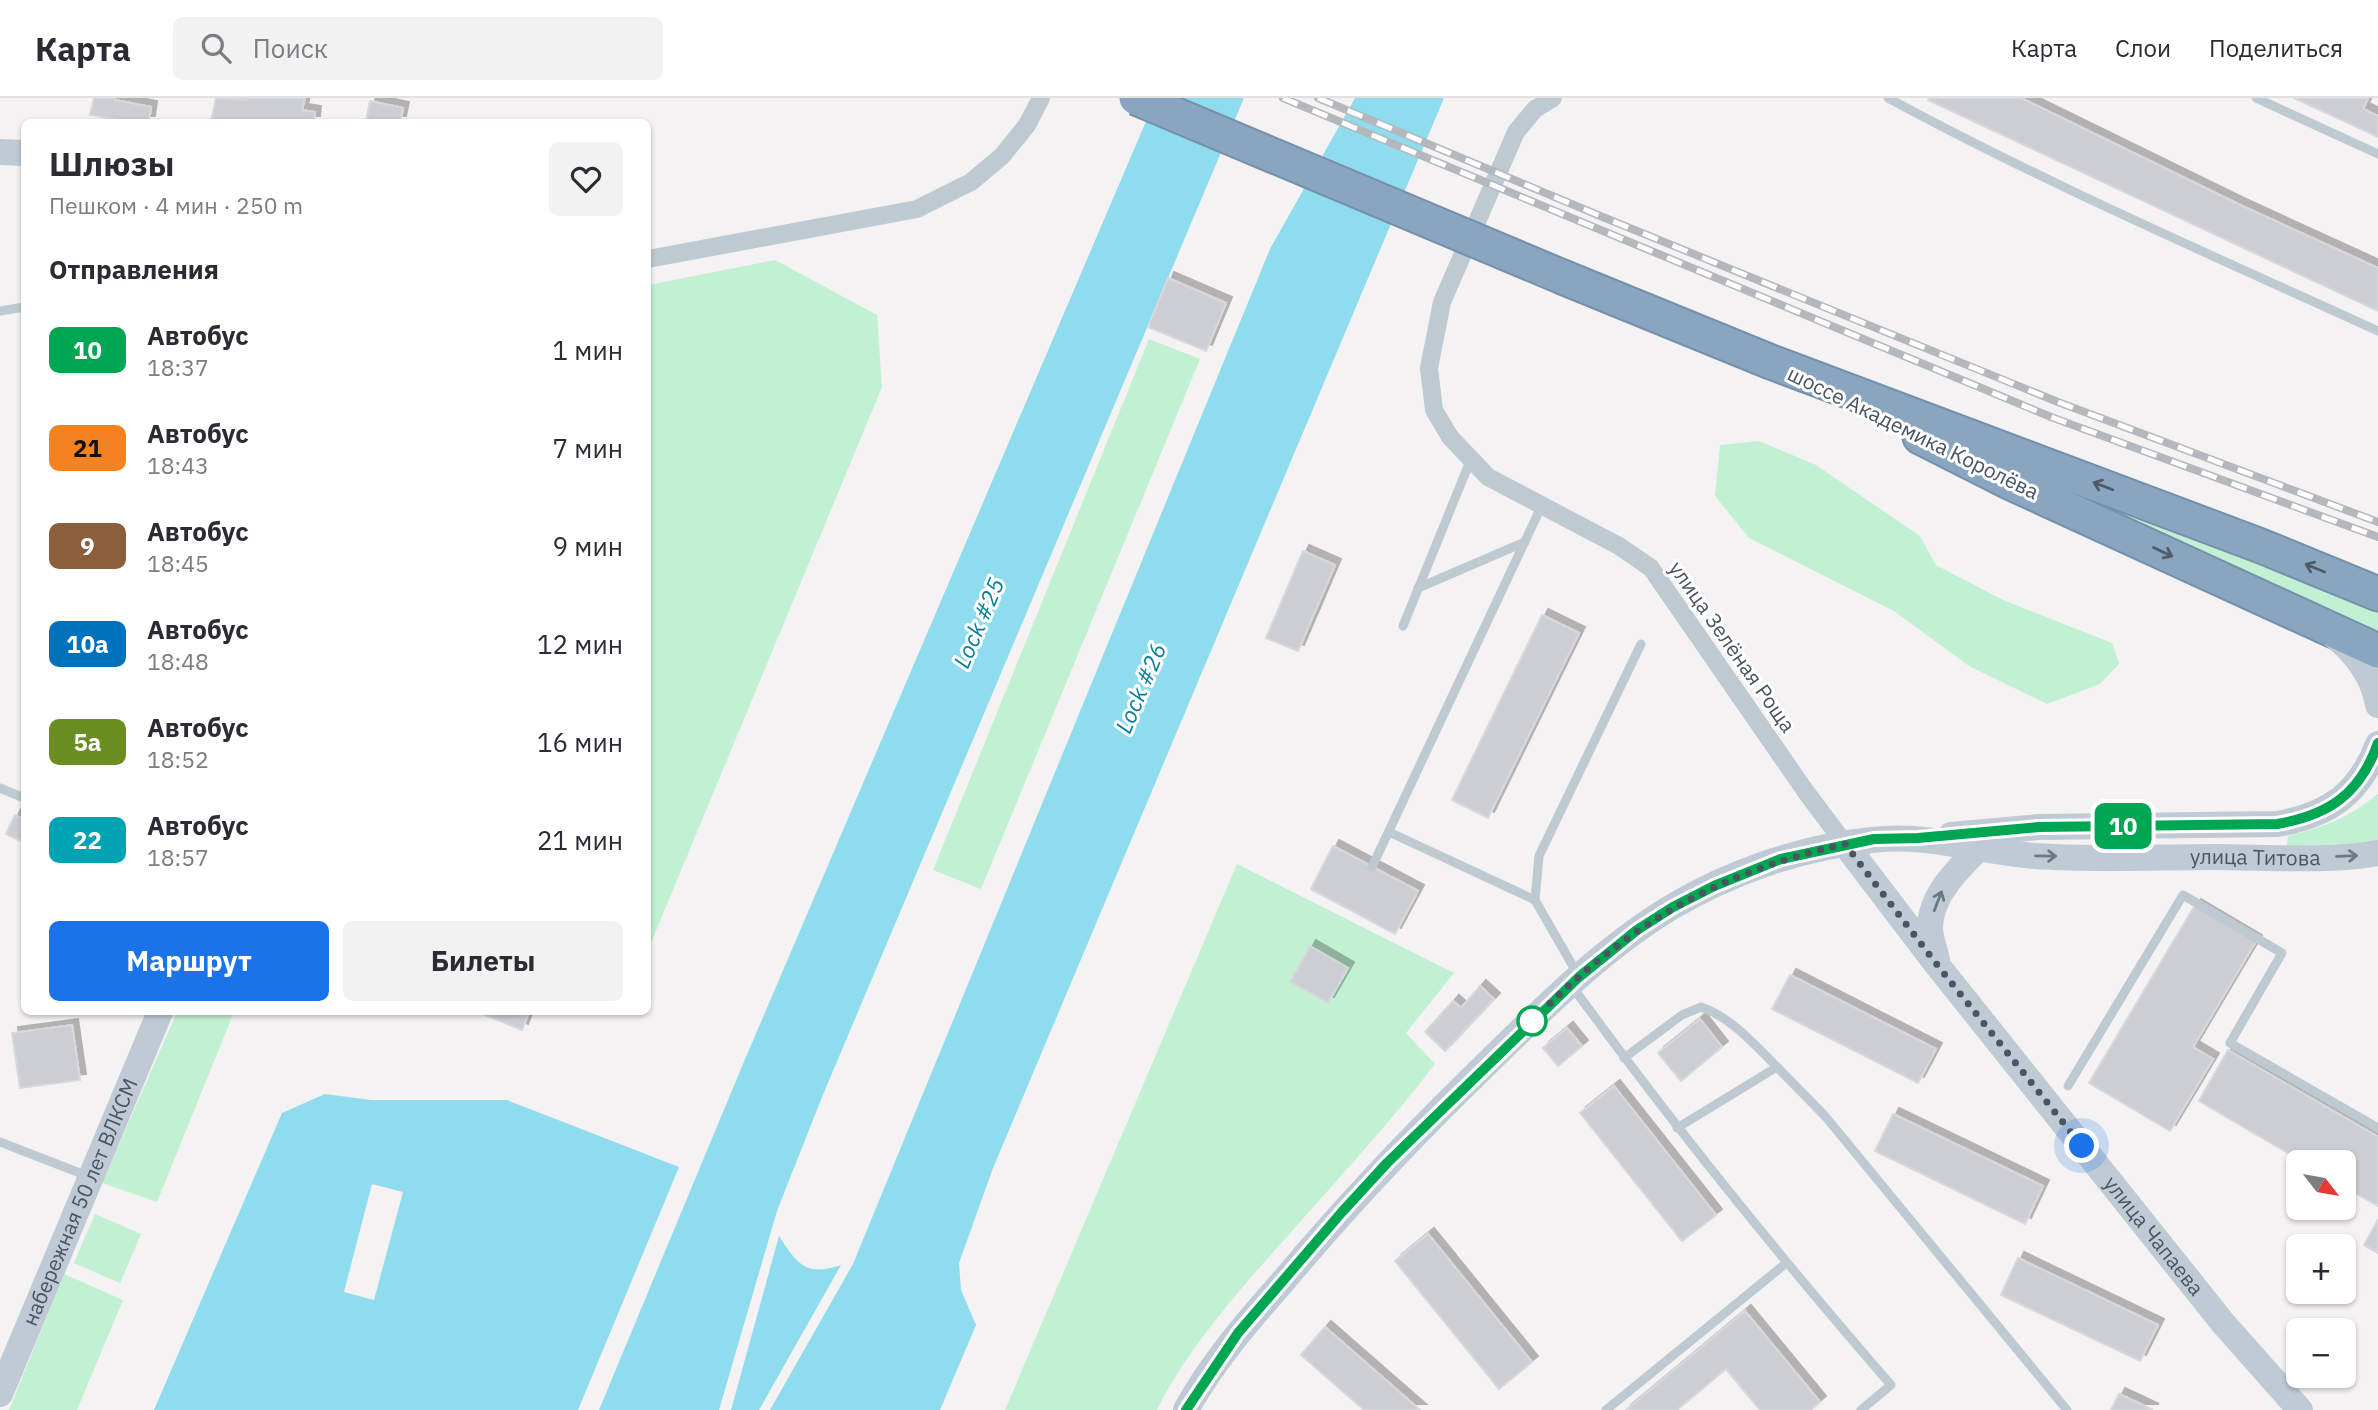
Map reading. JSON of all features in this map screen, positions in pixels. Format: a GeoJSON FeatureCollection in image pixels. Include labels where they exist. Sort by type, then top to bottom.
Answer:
{"type":"FeatureCollection","features":[{"type":"Feature","properties":{"kind":"highway"},"geometry":{"type":"LineString","coordinates":[[1136,98],[1771,362]]}},
{"type":"Feature","properties":{"kind":"highway","name":"шоссе Академика Королёва"},"geometry":{"type":"LineString","coordinates":[[1771,362],[2248,541],[2378,594]]}},
{"type":"Feature","properties":{"kind":"highway","name":"шоссе Академика Королёва"},"geometry":{"type":"LineString","coordinates":[[1771,362],[2011,483],[2378,651]]}},
{"type":"Feature","properties":{"kind":"main road"},"geometry":{"type":"LineString","coordinates":[[0,152],[21,153]]}},
{"type":"Feature","properties":{"kind":"main road"},"geometry":{"type":"LineString","coordinates":[[2317,623],[2339,640],[2368,673],[2378,705]]}},
{"type":"Feature","properties":{"kind":"main road"},"geometry":{"type":"LineString","coordinates":[[1918,838],[2039,827],[2277,824],[2303,820],[2325,810],[2349,794],[2363,775],[2378,744]]}},
{"type":"Feature","properties":{"kind":"main road","name":"улица Титова"},"geometry":{"type":"LineString","coordinates":[[1186,1410],[1238,1333],[1342,1212],[1426,1124],[1575,981],[1637,930],[1673,907],[1714,886],[1781,859],[1874,839],[1918,838],[2035,856],[2316,858],[2378,853]]}},
{"type":"Feature","properties":{"kind":"main road"},"geometry":{"type":"LineString","coordinates":[[1845,844],[1938,966]]}},
{"type":"Feature","properties":{"kind":"main road","name":"улица Чапаева"},"geometry":{"type":"LineString","coordinates":[[1978,849],[1950,879],[1937,900],[1930,927],[1938,966],[2236,1339],[2300,1410]]}},
{"type":"Feature","properties":{"kind":"main road","name":"набережная 50 лет ВЛКСМ"},"geometry":{"type":"LineString","coordinates":[[0,1394],[159,1015]]}},
{"type":"Feature","properties":{"kind":"street"},"geometry":{"type":"LineString","coordinates":[[651,258],[917,209],[971,182],[1002,156],[1027,125],[1041,98]]}},
{"type":"Feature","properties":{"kind":"street","name":"улица Зелёная Роща"},"geometry":{"type":"LineString","coordinates":[[1553,98],[1535,108],[1516,132],[1443,302],[1429,368],[1434,410],[1450,437],[1488,477],[1619,546],[1651,568],[1845,844]]}},
{"type":"Feature","properties":{"kind":"lane"},"geometry":{"type":"LineString","coordinates":[[1888,98],[2050,180],[2378,331]]}},
{"type":"Feature","properties":{"kind":"lane"},"geometry":{"type":"LineString","coordinates":[[2256,98],[2378,153]]}},
{"type":"Feature","properties":{"kind":"lane"},"geometry":{"type":"LineString","coordinates":[[0,311],[21,308]]}},
{"type":"Feature","properties":{"kind":"lane"},"geometry":{"type":"LineString","coordinates":[[1403,626],[1471,459]]}},
{"type":"Feature","properties":{"kind":"lane"},"geometry":{"type":"LineString","coordinates":[[1372,867],[1542,506]]}},
{"type":"Feature","properties":{"kind":"lane"},"geometry":{"type":"LineString","coordinates":[[1418,588],[1525,542]]}},
{"type":"Feature","properties":{"kind":"lane"},"geometry":{"type":"LineString","coordinates":[[1641,644],[1539,856],[1535,900],[1575,981],[1624,1058],[1785,1264],[1891,1385],[1861,1410]]}},
{"type":"Feature","properties":{"kind":"lane"},"geometry":{"type":"LineString","coordinates":[[0,788],[21,797]]}},
{"type":"Feature","properties":{"kind":"lane"},"geometry":{"type":"LineString","coordinates":[[1389,832],[1535,900]]}},
{"type":"Feature","properties":{"kind":"lane"},"geometry":{"type":"LineString","coordinates":[[2068,1086],[2183,895],[2282,953],[2230,1043],[2378,1128]]}},
{"type":"Feature","properties":{"kind":"lane"},"geometry":{"type":"LineString","coordinates":[[1624,1058],[1682,1015],[1701,1007],[1717,1013],[1741,1031],[1825,1116],[2067,1410]]}},
{"type":"Feature","properties":{"kind":"lane"},"geometry":{"type":"LineString","coordinates":[[1677,1128],[1777,1067]]}},
{"type":"Feature","properties":{"kind":"lane"},"geometry":{"type":"LineString","coordinates":[[0,1142],[91,1178]]}},
{"type":"Feature","properties":{"kind":"lane"},"geometry":{"type":"LineString","coordinates":[[1606,1410],[1785,1264]]}},
{"type":"Feature","properties":{"kind":"green space"},"geometry":{"type":"Polygon","coordinates":[[[775,260],[877,315],[882,387],[651,943],[651,284],[775,260]]]}},
{"type":"Feature","properties":{"kind":"green space"},"geometry":{"type":"Polygon","coordinates":[[[1149,339],[1200,359],[981,889],[933,870],[1149,339]]]}},
{"type":"Feature","properties":{"kind":"green space"},"geometry":{"type":"Polygon","coordinates":[[[1759,441],[1816,465],[1920,536],[1936,565],[2003,600],[2112,643],[2119,664],[2100,684],[2047,704],[1969,666],[1894,611],[1749,538],[1715,496],[1720,445],[1759,441]]]}},
{"type":"Feature","properties":{"kind":"green space"},"geometry":{"type":"Polygon","coordinates":[[[2035,472],[2378,606],[2378,633],[2279,588],[2035,472]]]}},
{"type":"Feature","properties":{"kind":"green space"},"geometry":{"type":"Polygon","coordinates":[[[2378,794],[2378,841],[2287,846],[2288,836],[2336,821],[2378,794]]]}},
{"type":"Feature","properties":{"kind":"green space"},"geometry":{"type":"Polygon","coordinates":[[[1237,864],[1454,973],[1406,1033],[1435,1064],[1215,1320],[1183,1365],[1157,1410],[1005,1410],[1237,864]]]}},
{"type":"Feature","properties":{"kind":"green space"},"geometry":{"type":"Polygon","coordinates":[[[176,1015],[233,1015],[157,1202],[102,1183],[176,1015]]]}},
{"type":"Feature","properties":{"kind":"green space"},"geometry":{"type":"Polygon","coordinates":[[[95,1214],[141,1234],[120,1283],[74,1263],[95,1214]]]}},
{"type":"Feature","properties":{"kind":"green space"},"geometry":{"type":"Polygon","coordinates":[[[64,1274],[123,1300],[77,1410],[9,1410],[64,1274]]]}},
{"type":"Feature","properties":{"kind":"water","name":"Lock #25"},"geometry":{"type":"Polygon","coordinates":[[[1156,98],[1244,98],[822,1097],[777,1211],[719,1410],[599,1410],[743,1064],[1156,98]]]}},
{"type":"Feature","properties":{"kind":"water","name":"Lock #26"},"geometry":{"type":"Polygon","coordinates":[[[1355,98],[1444,98],[993,1168],[959,1263],[961,1290],[976,1325],[940,1410],[770,1410],[853,1264],[1270,249],[1355,98]]]}},
{"type":"Feature","properties":{"kind":"water"},"geometry":{"type":"Polygon","coordinates":[[[325,1094],[371,1100],[507,1100],[679,1167],[578,1410],[154,1410],[282,1113],[325,1094]]]}},
{"type":"Feature","properties":{"kind":"water"},"geometry":{"type":"Polygon","coordinates":[[[779,1236],[791,1254],[804,1266],[819,1269],[841,1265],[759,1410],[731,1410],[779,1236]]]}},
{"type":"Feature","properties":{"kind":"pier"},"geometry":{"type":"Polygon","coordinates":[[[372,1184],[403,1192],[374,1300],[344,1292],[372,1184]]]}},
{"type":"Feature","properties":{"kind":"building"},"geometry":{"type":"Polygon","coordinates":[[[94,98],[115,98],[151,107],[149,119],[113,119],[90,115],[94,98]]]}},
{"type":"Feature","properties":{"kind":"building"},"geometry":{"type":"Polygon","coordinates":[[[216,98],[305,98],[302,110],[315,112],[314,119],[212,119],[216,98]]]}},
{"type":"Feature","properties":{"kind":"building"},"geometry":{"type":"Polygon","coordinates":[[[2021,98],[2238,204],[2378,268],[2378,311],[1928,100],[2021,98]]]}},
{"type":"Feature","properties":{"kind":"building"},"geometry":{"type":"Polygon","coordinates":[[[2294,98],[2368,98],[2363,109],[2378,116],[2378,137],[2294,98]]]}},
{"type":"Feature","properties":{"kind":"building"},"geometry":{"type":"Polygon","coordinates":[[[370,101],[403,108],[401,119],[367,119],[370,101]]]}},
{"type":"Feature","properties":{"kind":"building"},"geometry":{"type":"Polygon","coordinates":[[[1168,278],[1226,303],[1206,351],[1148,327],[1168,278]]]}},
{"type":"Feature","properties":{"kind":"building"},"geometry":{"type":"Polygon","coordinates":[[[1303,551],[1335,565],[1298,651],[1266,638],[1303,551]]]}},
{"type":"Feature","properties":{"kind":"building"},"geometry":{"type":"Polygon","coordinates":[[[1542,615],[1579,633],[1488,818],[1452,800],[1542,615]]]}},
{"type":"Feature","properties":{"kind":"building"},"geometry":{"type":"Polygon","coordinates":[[[15,815],[21,818],[21,842],[6,834],[15,815]]]}},
{"type":"Feature","properties":{"kind":"building"},"geometry":{"type":"Polygon","coordinates":[[[1333,846],[1418,891],[1395,934],[1311,889],[1333,846]]]}},
{"type":"Feature","properties":{"kind":"building"},"geometry":{"type":"Polygon","coordinates":[[[2195,905],[2256,941],[2193,1047],[2213,1059],[2170,1131],[2089,1083],[2195,905]]]}},
{"type":"Feature","properties":{"kind":"building"},"geometry":{"type":"Polygon","coordinates":[[[1310,946],[1348,968],[1328,1003],[1290,982],[1310,946]]]}},
{"type":"Feature","properties":{"kind":"building"},"geometry":{"type":"Polygon","coordinates":[[[1790,975],[1936,1049],[1918,1083],[1772,1009],[1790,975]]]}},
{"type":"Feature","properties":{"kind":"building"},"geometry":{"type":"Polygon","coordinates":[[[1480,986],[1494,999],[1445,1051],[1425,1032],[1453,1001],[1461,1008],[1480,986]]]}},
{"type":"Feature","properties":{"kind":"building"},"geometry":{"type":"Polygon","coordinates":[[[485,1015],[528,1015],[522,1030],[485,1015]]]}},
{"type":"Feature","properties":{"kind":"building"},"geometry":{"type":"Polygon","coordinates":[[[1700,1019],[1722,1047],[1681,1081],[1658,1053],[1700,1019]]]}},
{"type":"Feature","properties":{"kind":"building"},"geometry":{"type":"Polygon","coordinates":[[[72,1025],[80,1080],[20,1088],[12,1033],[72,1025]]]}},
{"type":"Feature","properties":{"kind":"building"},"geometry":{"type":"Polygon","coordinates":[[[1567,1028],[1582,1046],[1558,1066],[1543,1048],[1567,1028]]]}},
{"type":"Feature","properties":{"kind":"building"},"geometry":{"type":"Polygon","coordinates":[[[2228,1050],[2378,1137],[2378,1206],[2356,1193],[2356,1150],[2286,1152],[2199,1101],[2228,1050]]]}},
{"type":"Feature","properties":{"kind":"building"},"geometry":{"type":"Polygon","coordinates":[[[1614,1086],[1716,1215],[1682,1241],[1580,1113],[1614,1086]]]}},
{"type":"Feature","properties":{"kind":"building"},"geometry":{"type":"Polygon","coordinates":[[[1893,1114],[2043,1186],[2025,1224],[1875,1151],[1893,1114]]]}},
{"type":"Feature","properties":{"kind":"building"},"geometry":{"type":"Polygon","coordinates":[[[2378,1220],[2378,1253],[2364,1245],[2378,1220]]]}},
{"type":"Feature","properties":{"kind":"building"},"geometry":{"type":"Polygon","coordinates":[[[1428,1234],[1532,1362],[1499,1389],[1395,1261],[1428,1234]]]}},
{"type":"Feature","properties":{"kind":"building"},"geometry":{"type":"Polygon","coordinates":[[[2018,1258],[2158,1325],[2140,1361],[2001,1295],[2018,1258]]]}},
{"type":"Feature","properties":{"kind":"building"},"geometry":{"type":"Polygon","coordinates":[[[1745,1311],[1820,1402],[1811,1410],[1760,1410],[1726,1369],[1677,1410],[1626,1410],[1745,1311]]]}},
{"type":"Feature","properties":{"kind":"building"},"geometry":{"type":"Polygon","coordinates":[[[1325,1327],[1420,1410],[1364,1410],[1301,1355],[1325,1327]]]}},
{"type":"Feature","properties":{"kind":"building"},"geometry":{"type":"Polygon","coordinates":[[[2119,1394],[2153,1410],[2111,1410],[2119,1394]]]}},
{"type":"Feature","properties":{"kind":"railway"},"geometry":{"type":"LineString","coordinates":[[1283,98],[2051,417],[2378,537]]}},
{"type":"Feature","properties":{"kind":"railway"},"geometry":{"type":"LineString","coordinates":[[1318,98],[2058,402],[2378,522]]}},
{"type":"Feature","properties":{"kind":"bus line","name":"10"},"geometry":{"type":"LineString","coordinates":[[1186,1410],[1238,1333],[1387,1163],[1579,977],[1637,930],[1673,907],[1749,870],[1781,859],[1874,839],[1918,838],[2039,827],[2277,824],[2303,820],[2325,810],[2349,794],[2373,758],[2378,743]]}},
{"type":"Feature","properties":{"kind":"route"},"geometry":{"type":"LineString","coordinates":[[1532,1021],[1597,962],[1637,930],[1673,907],[1749,870],[1781,859],[1845,844],[1938,966],[2082,1146]]}}]}
